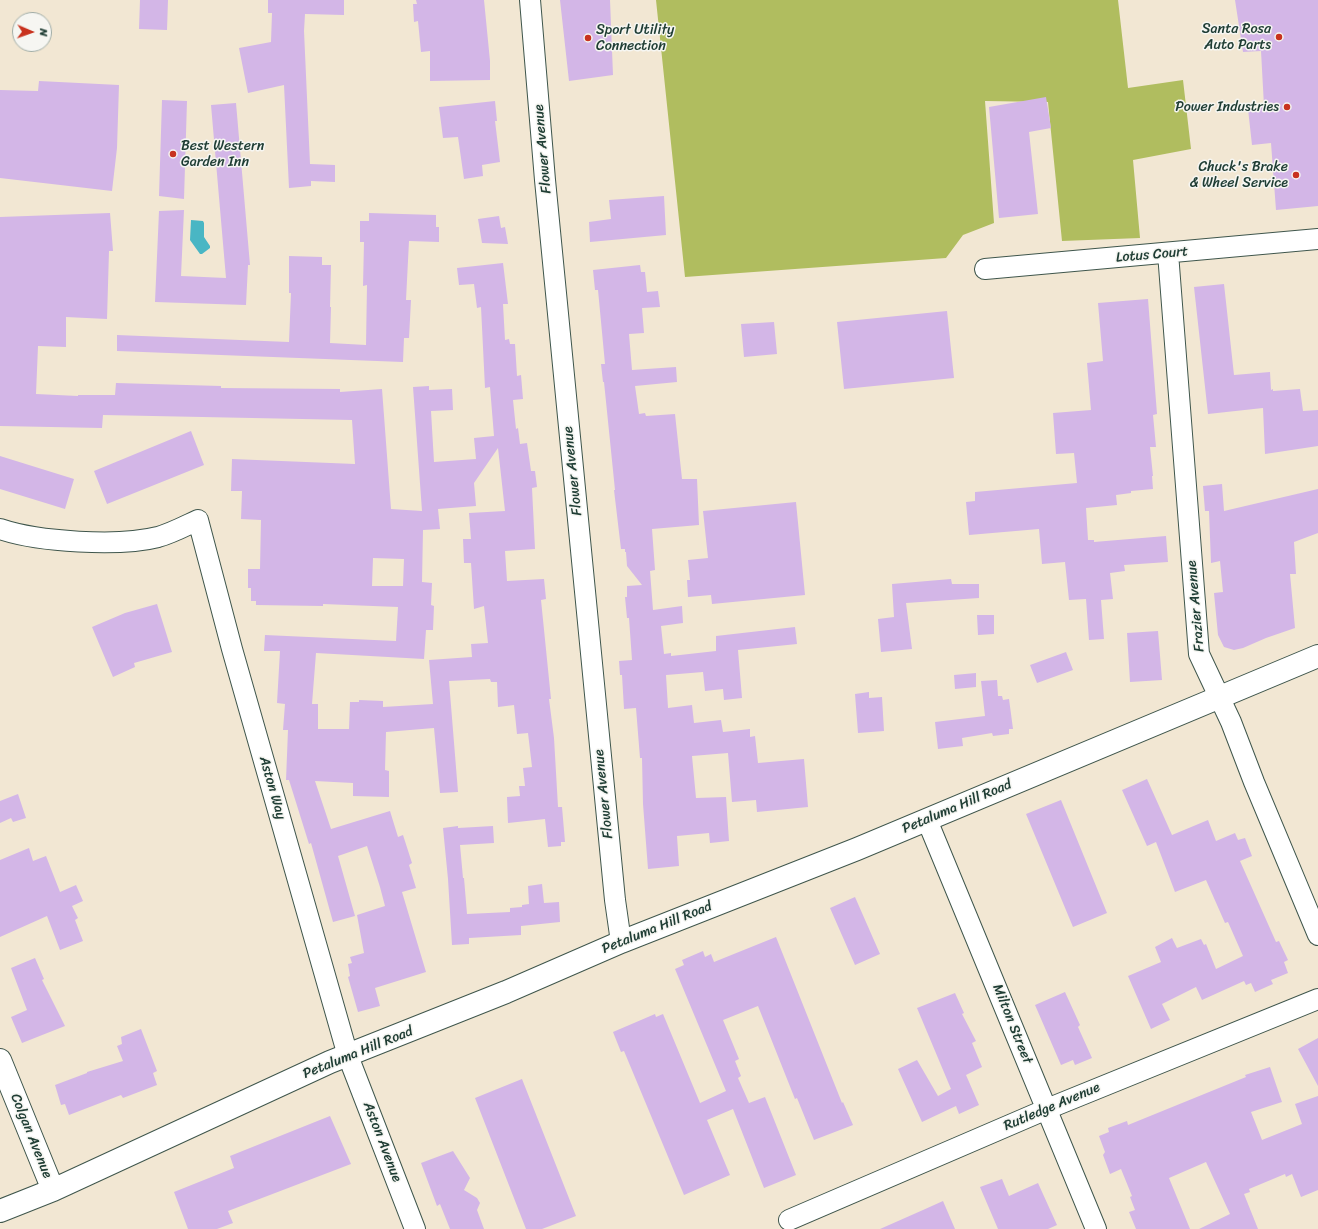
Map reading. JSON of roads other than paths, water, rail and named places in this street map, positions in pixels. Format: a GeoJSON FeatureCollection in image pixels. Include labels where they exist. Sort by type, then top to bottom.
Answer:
{"type":"FeatureCollection","features":[{"type":"Feature","properties":{"kind":"main road","name":"Petaluma Hill Road"},"geometry":{"type":"LineString","coordinates":[[0,1211],[53,1190],[330,1062],[506,992],[621,942],[858,849],[1318,656]]}},
{"type":"Feature","properties":{"kind":"main road","name":"Colgan Avenue"},"geometry":{"type":"LineString","coordinates":[[0,1060],[53,1190]]}},
{"type":"Feature","properties":{"kind":"street","name":"Flower Avenue"},"geometry":{"type":"LineString","coordinates":[[530,0],[545,180],[614,892],[621,942]]}},
{"type":"Feature","properties":{"kind":"street","name":"Lotus Court"},"geometry":{"type":"LineString","coordinates":[[985,269],[1318,239]]}},
{"type":"Feature","properties":{"kind":"street","name":"Frazier Avenue"},"geometry":{"type":"LineString","coordinates":[[1168,253],[1199,654],[1232,722],[1256,788],[1318,935]]}},
{"type":"Feature","properties":{"kind":"street","name":"Aston Way"},"geometry":{"type":"LineString","coordinates":[[0,529],[14,534],[70,541],[124,542],[158,537],[198,520],[232,649],[348,1056]]}},
{"type":"Feature","properties":{"kind":"street","name":"Milton Street"},"geometry":{"type":"LineString","coordinates":[[928,820],[1096,1229]]}},
{"type":"Feature","properties":{"kind":"street","name":"Rutledge Avenue"},"geometry":{"type":"LineString","coordinates":[[789,1220],[1046,1109],[1318,999]]}},
{"type":"Feature","properties":{"kind":"street","name":"Aston Avenue"},"geometry":{"type":"LineString","coordinates":[[348,1056],[415,1229]]}},
{"type":"Feature","properties":{"kind":"water"},"geometry":{"type":"Polygon","coordinates":[[[191,220],[203,221],[204,223],[204,237],[210,248],[202,254],[200,254],[190,240],[191,220]]]}},
{"type":"Feature","properties":{"kind":"place","name":"Santa Rosa Auto Parts"},"geometry":{"type":"Point","coordinates":[1279,37]}},
{"type":"Feature","properties":{"kind":"place","name":"Sport Utility Connection"},"geometry":{"type":"Point","coordinates":[588,38]}},
{"type":"Feature","properties":{"kind":"place","name":"Power Industries"},"geometry":{"type":"Point","coordinates":[1287,107]}},
{"type":"Feature","properties":{"kind":"place","name":"Best Western Garden Inn"},"geometry":{"type":"Point","coordinates":[173,154]}},
{"type":"Feature","properties":{"kind":"place","name":"Chuck's Brake & Wheel Service"},"geometry":{"type":"Point","coordinates":[1296,175]}}]}
